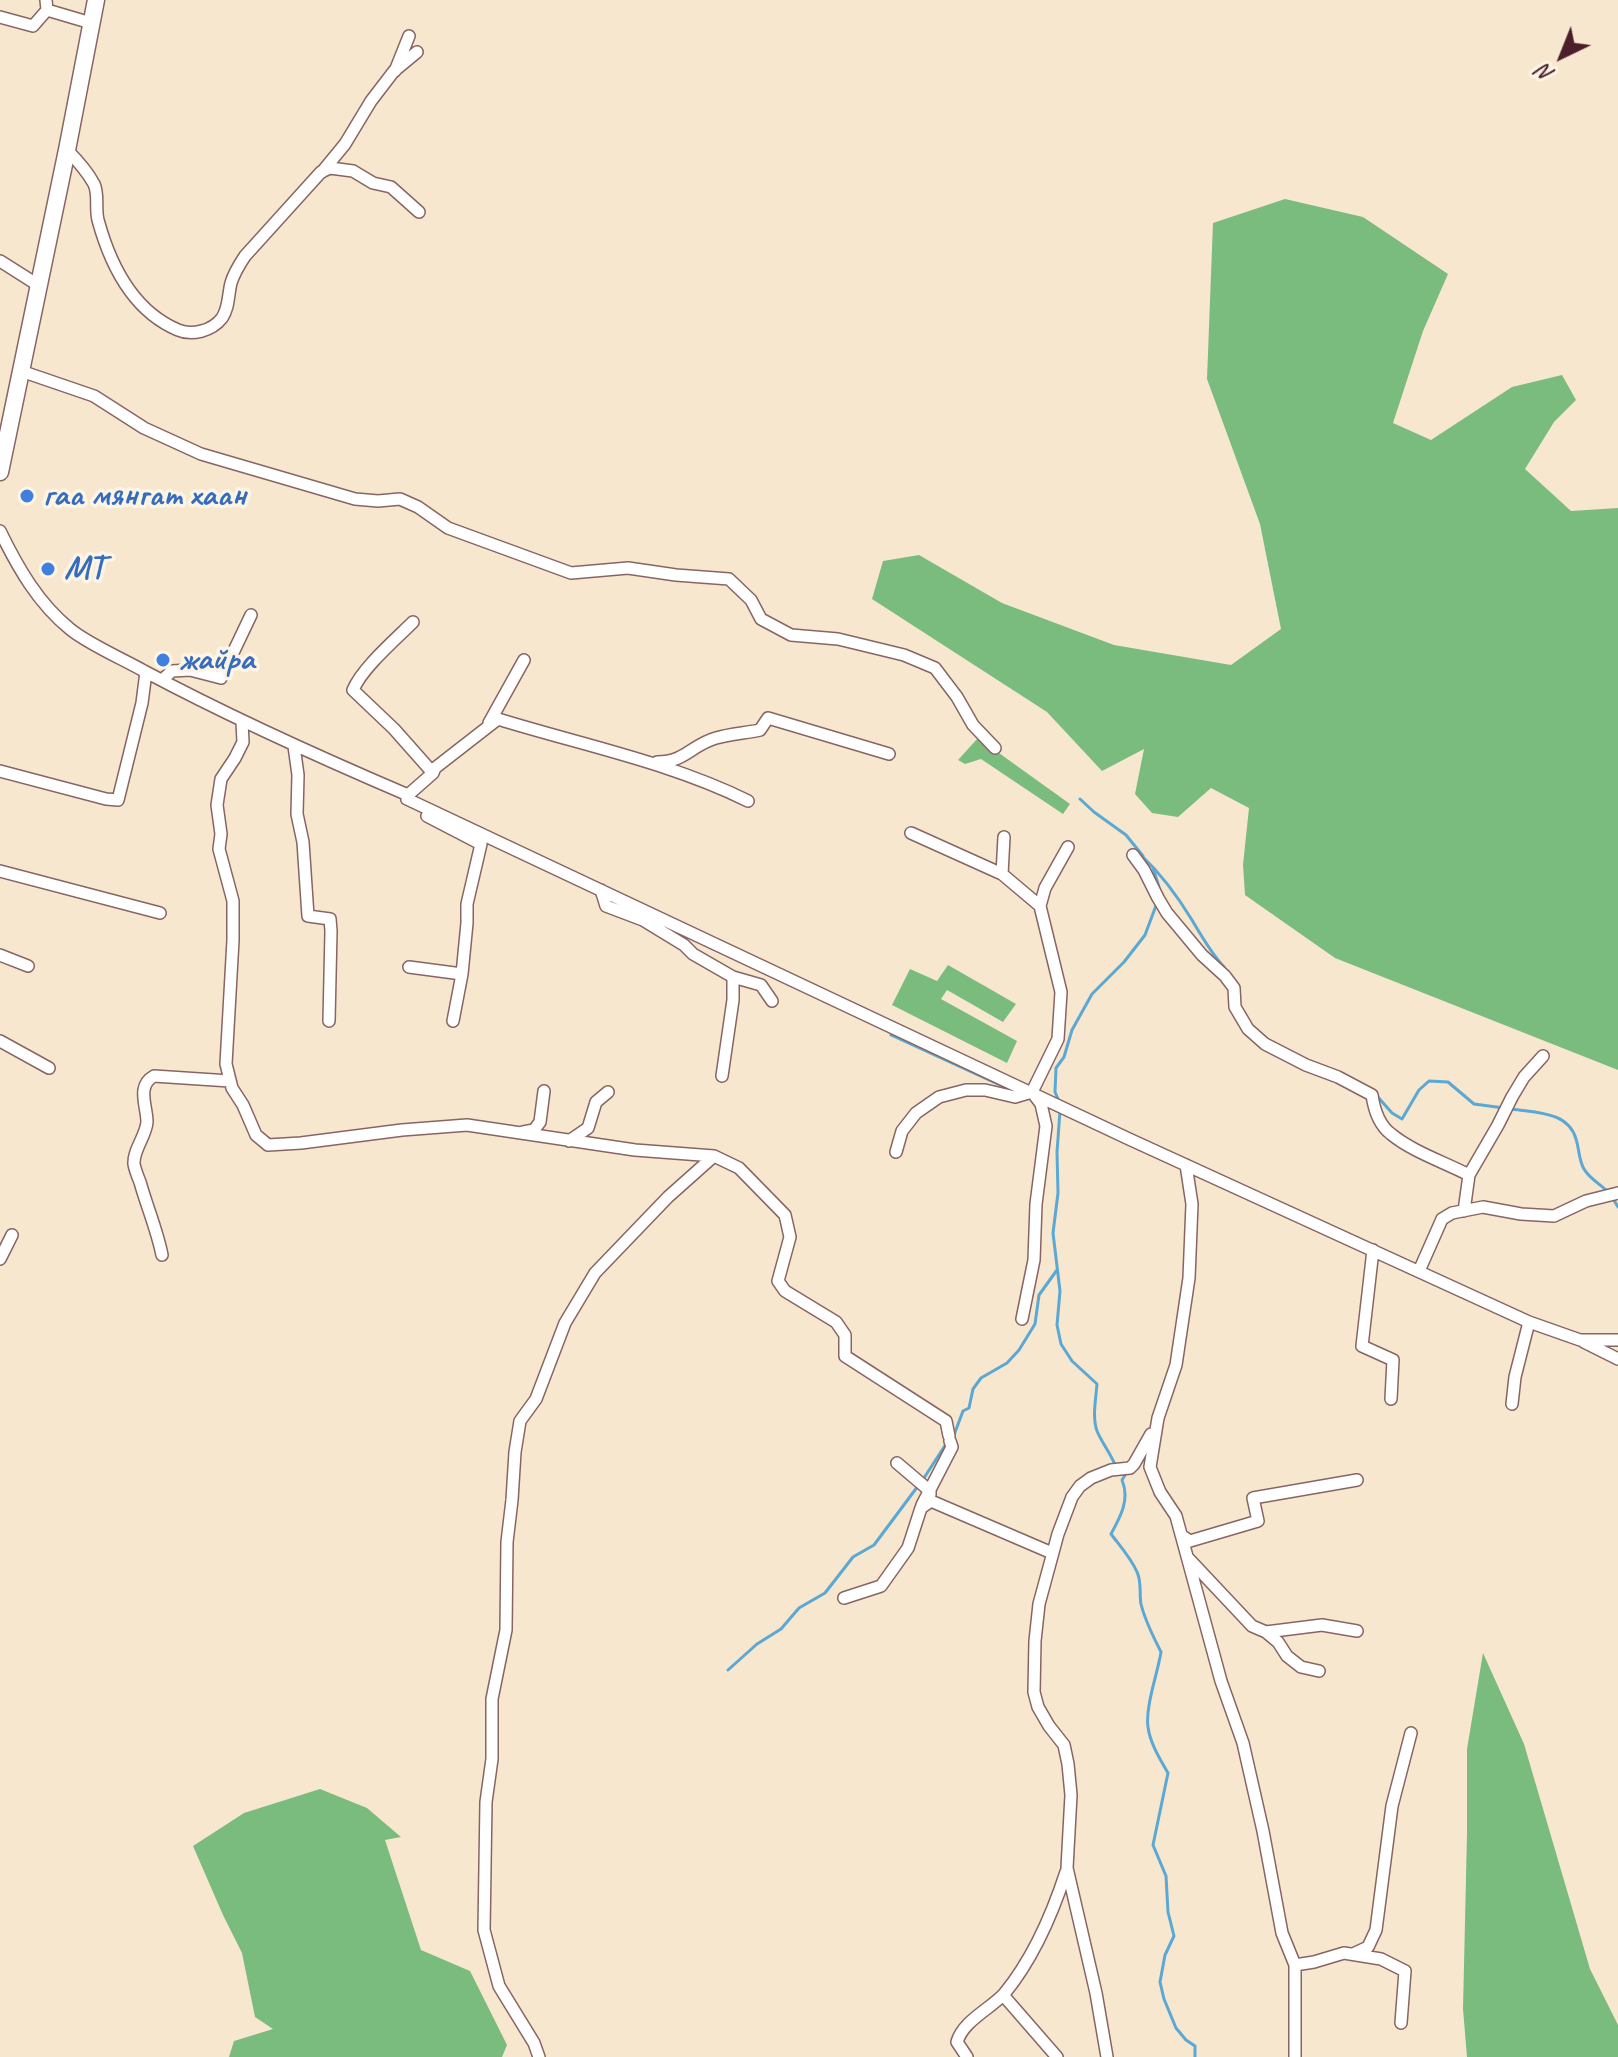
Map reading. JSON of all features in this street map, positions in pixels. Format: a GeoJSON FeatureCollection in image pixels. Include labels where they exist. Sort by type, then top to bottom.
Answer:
{"type":"FeatureCollection","features":[{"type":"Feature","properties":{"kind":"main road"},"geometry":{"type":"LineString","coordinates":[[0,472],[96,0]]}},
{"type":"Feature","properties":{"kind":"street"},"geometry":{"type":"LineString","coordinates":[[0,17],[33,26],[46,5],[91,23]]}},
{"type":"Feature","properties":{"kind":"street"},"geometry":{"type":"LineString","coordinates":[[394,71],[409,36]]}},
{"type":"Feature","properties":{"kind":"street"},"geometry":{"type":"LineString","coordinates":[[67,150],[84,167],[96,187],[97,216],[112,262],[133,295],[163,324],[184,333],[203,331],[221,320],[231,283],[245,256],[345,144],[394,71],[417,52]]}},
{"type":"Feature","properties":{"kind":"street"},"geometry":{"type":"LineString","coordinates":[[321,172],[330,168],[353,171],[373,183],[391,187],[419,212]]}},
{"type":"Feature","properties":{"kind":"street"},"geometry":{"type":"LineString","coordinates":[[0,261],[38,285]]}},
{"type":"Feature","properties":{"kind":"street"},"geometry":{"type":"LineString","coordinates":[[21,371],[94,396],[144,428],[201,454],[355,499],[400,499],[418,507],[448,528],[571,573],[628,568],[729,579],[751,600],[761,619],[791,635],[838,639],[904,655],[935,668],[973,725],[995,748]]}},
{"type":"Feature","properties":{"kind":"street"},"geometry":{"type":"LineString","coordinates":[[0,531],[18,567],[46,607],[72,631],[242,722],[408,797],[1186,1165],[1529,1322],[1580,1340],[1618,1359]]}},
{"type":"Feature","properties":{"kind":"street"},"geometry":{"type":"LineString","coordinates":[[162,680],[172,671],[190,670],[221,678],[251,615]]}},
{"type":"Feature","properties":{"kind":"street"},"geometry":{"type":"LineString","coordinates":[[413,622],[374,661],[353,690],[394,729],[433,773]]}},
{"type":"Feature","properties":{"kind":"street"},"geometry":{"type":"LineString","coordinates":[[489,724],[524,660]]}},
{"type":"Feature","properties":{"kind":"street"},"geometry":{"type":"LineString","coordinates":[[0,771],[118,800],[142,703],[146,672]]}},
{"type":"Feature","properties":{"kind":"street"},"geometry":{"type":"LineString","coordinates":[[648,762],[680,759],[715,738],[760,730],[768,718],[889,754]]}},
{"type":"Feature","properties":{"kind":"street"},"geometry":{"type":"LineString","coordinates":[[408,797],[435,768],[498,719],[648,762],[712,783],[748,801]]}},
{"type":"Feature","properties":{"kind":"street"},"geometry":{"type":"LineString","coordinates":[[242,722],[243,742],[221,779],[217,805],[221,834],[219,849],[233,901],[226,1064],[232,1088],[256,1135],[268,1145],[467,1125],[635,1150],[714,1156],[739,1168],[785,1215],[790,1237],[778,1281],[785,1291],[836,1322],[845,1335],[845,1356],[946,1421],[952,1447],[908,1548],[881,1586],[844,1598]]}},
{"type":"Feature","properties":{"kind":"street"},"geometry":{"type":"LineString","coordinates":[[294,746],[298,775],[297,814],[303,842],[308,916],[330,919],[329,1021]]}},
{"type":"Feature","properties":{"kind":"street"},"geometry":{"type":"LineString","coordinates":[[408,797],[410,808],[481,844],[467,904],[462,974],[453,1021]]}},
{"type":"Feature","properties":{"kind":"street"},"geometry":{"type":"LineString","coordinates":[[911,833],[1002,874],[1040,906]]}},
{"type":"Feature","properties":{"kind":"street"},"geometry":{"type":"LineString","coordinates":[[1002,874],[1004,837]]}},
{"type":"Feature","properties":{"kind":"street"},"geometry":{"type":"LineString","coordinates":[[896,1152],[902,1131],[916,1113],[939,1097],[966,1090],[985,1090],[1015,1097],[1032,1092],[1058,1039],[1061,992],[1040,906],[1045,888],[1068,847]]}},
{"type":"Feature","properties":{"kind":"street"},"geometry":{"type":"LineString","coordinates":[[1133,855],[1167,913],[1234,988],[1235,1007],[1248,1029],[1265,1044],[1372,1095],[1374,1110],[1388,1132],[1469,1175]]}},
{"type":"Feature","properties":{"kind":"street"},"geometry":{"type":"LineString","coordinates":[[0,871],[160,913]]}},
{"type":"Feature","properties":{"kind":"street"},"geometry":{"type":"LineString","coordinates":[[601,890],[606,906],[643,920],[733,977],[761,985],[772,1001]]}},
{"type":"Feature","properties":{"kind":"street"},"geometry":{"type":"LineString","coordinates":[[0,955],[28,966]]}},
{"type":"Feature","properties":{"kind":"street"},"geometry":{"type":"LineString","coordinates":[[409,967],[462,974]]}},
{"type":"Feature","properties":{"kind":"street"},"geometry":{"type":"LineString","coordinates":[[722,1076],[733,1000],[733,977]]}},
{"type":"Feature","properties":{"kind":"street"},"geometry":{"type":"LineString","coordinates":[[0,1041],[49,1068]]}},
{"type":"Feature","properties":{"kind":"street"},"geometry":{"type":"LineString","coordinates":[[1464,1211],[1469,1175],[1524,1077],[1543,1056]]}},
{"type":"Feature","properties":{"kind":"street"},"geometry":{"type":"LineString","coordinates":[[162,1255],[134,1161],[147,1126],[143,1095],[145,1085],[154,1076],[230,1081]]}},
{"type":"Feature","properties":{"kind":"street"},"geometry":{"type":"LineString","coordinates":[[518,1132],[534,1130],[540,1122],[544,1091]]}},
{"type":"Feature","properties":{"kind":"street"},"geometry":{"type":"LineString","coordinates":[[569,1141],[588,1128],[596,1102],[608,1092]]}},
{"type":"Feature","properties":{"kind":"street"},"geometry":{"type":"LineString","coordinates":[[1022,1319],[1034,1260],[1036,1204],[1046,1126],[1041,1104],[1032,1092]]}},
{"type":"Feature","properties":{"kind":"street"},"geometry":{"type":"LineString","coordinates":[[539,2057],[534,2043],[499,1986],[484,1930],[486,1802],[492,1759],[492,1699],[506,1630],[507,1542],[520,1421],[536,1399],[565,1323],[595,1273],[668,1197],[714,1156]]}},
{"type":"Feature","properties":{"kind":"street"},"geometry":{"type":"LineString","coordinates":[[967,2057],[957,2042],[958,2037],[1003,1995],[1019,1972],[1046,1926],[1067,1868],[1071,1795],[1068,1764],[1064,1745],[1038,1707],[1034,1692],[1039,1604],[1052,1553],[1072,1497],[1091,1478],[1111,1470],[1130,1468],[1134,1464],[1147,1444],[1176,1365],[1189,1278],[1192,1204],[1186,1165]]}},
{"type":"Feature","properties":{"kind":"street"},"geometry":{"type":"LineString","coordinates":[[1419,1271],[1442,1219],[1452,1213],[1483,1207],[1554,1216],[1586,1201],[1618,1193]]}},
{"type":"Feature","properties":{"kind":"street"},"geometry":{"type":"LineString","coordinates":[[0,1259],[12,1235]]}},
{"type":"Feature","properties":{"kind":"street"},"geometry":{"type":"LineString","coordinates":[[1373,1250],[1362,1346],[1393,1360],[1391,1399]]}},
{"type":"Feature","properties":{"kind":"street"},"geometry":{"type":"LineString","coordinates":[[1512,1404],[1515,1377],[1529,1322]]}},
{"type":"Feature","properties":{"kind":"street"},"geometry":{"type":"LineString","coordinates":[[1580,1340],[1618,1340]]}},
{"type":"Feature","properties":{"kind":"street"},"geometry":{"type":"LineString","coordinates":[[1158,1418],[1150,1467],[1160,1492],[1176,1516],[1221,1681],[1243,1743],[1282,1933],[1295,1965],[1295,2057]]}},
{"type":"Feature","properties":{"kind":"street"},"geometry":{"type":"LineString","coordinates":[[897,1463],[927,1500],[1052,1553]]}},
{"type":"Feature","properties":{"kind":"street"},"geometry":{"type":"LineString","coordinates":[[1181,1535],[1190,1541],[1258,1521],[1253,1498],[1357,1480]]}},
{"type":"Feature","properties":{"kind":"street"},"geometry":{"type":"LineString","coordinates":[[1186,1555],[1252,1626],[1278,1642],[1287,1656],[1301,1667],[1319,1671]]}},
{"type":"Feature","properties":{"kind":"street"},"geometry":{"type":"LineString","coordinates":[[1266,1632],[1322,1625],[1357,1631]]}},
{"type":"Feature","properties":{"kind":"street"},"geometry":{"type":"LineString","coordinates":[[1353,1954],[1368,1947],[1376,1930],[1392,1806],[1411,1733]]}},
{"type":"Feature","properties":{"kind":"street"},"geometry":{"type":"LineString","coordinates":[[1067,1868],[1096,1993],[1107,2057]]}},
{"type":"Feature","properties":{"kind":"street"},"geometry":{"type":"LineString","coordinates":[[1295,1965],[1344,1953],[1381,1959],[1405,1971],[1401,2023]]}},
{"type":"Feature","properties":{"kind":"street"},"geometry":{"type":"LineString","coordinates":[[1003,1995],[1057,2057]]}},
{"type":"Feature","properties":{"kind":"green space"},"geometry":{"type":"Polygon","coordinates":[[[1285,199],[1363,217],[1448,274],[1423,331],[1393,423],[1431,440],[1512,387],[1562,375],[1576,400],[1554,422],[1525,469],[1571,511],[1618,508],[1618,1070],[1335,958],[1245,895],[1243,865],[1249,808],[1211,788],[1178,817],[1152,813],[1135,794],[1144,749],[1102,771],[1047,712],[872,599],[883,561],[919,555],[1002,603],[1114,645],[1231,665],[1281,629],[1260,524],[1207,379],[1213,223],[1285,199]]]}},
{"type":"Feature","properties":{"kind":"green space"},"geometry":{"type":"Polygon","coordinates":[[[978,738],[1070,804],[1063,814],[981,759],[965,764],[958,760],[978,738]]]}},
{"type":"Feature","properties":{"kind":"green space"},"geometry":{"type":"Polygon","coordinates":[[[948,965],[1016,1004],[1003,1022],[947,990],[941,999],[1017,1041],[1007,1063],[892,1005],[910,969],[937,981],[948,965]]]}},
{"type":"Feature","properties":{"kind":"green space"},"geometry":{"type":"Polygon","coordinates":[[[1483,1653],[1524,1744],[1590,1969],[1618,2025],[1618,2057],[1467,2057],[1463,2009],[1467,1749],[1483,1653]]]}},
{"type":"Feature","properties":{"kind":"green space"},"geometry":{"type":"Polygon","coordinates":[[[320,1789],[367,1808],[401,1837],[385,1840],[421,1950],[470,1971],[507,2045],[502,2057],[229,2057],[234,2041],[273,2029],[255,2017],[242,1953],[193,1846],[244,1813],[320,1789]]]}},
{"type":"Feature","properties":{"kind":"waterway"},"geometry":{"type":"LineString","coordinates":[[1080,799],[1126,835],[1143,856]]}},
{"type":"Feature","properties":{"kind":"waterway"},"geometry":{"type":"LineString","coordinates":[[1142,856],[1175,894],[1224,967]]}},
{"type":"Feature","properties":{"kind":"waterway"},"geometry":{"type":"LineString","coordinates":[[1153,868],[1158,891]]}},
{"type":"Feature","properties":{"kind":"waterway"},"geometry":{"type":"LineString","coordinates":[[1058,1099],[1055,1092],[1056,1068],[1064,1057],[1072,1030],[1092,994],[1124,962],[1145,935],[1157,903]]}},
{"type":"Feature","properties":{"kind":"waterway"},"geometry":{"type":"LineString","coordinates":[[891,1035],[1013,1091]]}},
{"type":"Feature","properties":{"kind":"waterway"},"geometry":{"type":"LineString","coordinates":[[1377,1096],[1402,1119],[1419,1090],[1429,1081],[1448,1082],[1474,1104],[1504,1108]]}},
{"type":"Feature","properties":{"kind":"waterway"},"geometry":{"type":"LineString","coordinates":[[1512,1109],[1550,1115],[1566,1123],[1576,1139],[1584,1169],[1607,1191]]}},
{"type":"Feature","properties":{"kind":"waterway"},"geometry":{"type":"LineString","coordinates":[[1060,1111],[1058,1193],[1053,1233],[1060,1291],[1057,1325],[1061,1344],[1072,1361],[1097,1384],[1096,1426],[1116,1467]]}},
{"type":"Feature","properties":{"kind":"waterway"},"geometry":{"type":"LineString","coordinates":[[1612,1197],[1618,1207]]}},
{"type":"Feature","properties":{"kind":"waterway"},"geometry":{"type":"LineString","coordinates":[[954,1435],[963,1411],[969,1408],[973,1389],[981,1378],[1007,1363],[1019,1350],[1035,1324],[1039,1295],[1057,1270]]}},
{"type":"Feature","properties":{"kind":"waterway"},"geometry":{"type":"LineString","coordinates":[[922,1481],[946,1444]]}},
{"type":"Feature","properties":{"kind":"waterway"},"geometry":{"type":"LineString","coordinates":[[1127,1472],[1122,1480],[1125,1494],[1123,1507],[1111,1534],[1137,1572],[1140,1600],[1161,1652],[1150,1700],[1148,1727],[1153,1745],[1168,1773],[1153,1845],[1166,1876],[1168,1912],[1174,1936],[1165,1955],[1160,1982],[1176,2028],[1195,2046],[1195,2057]]}},
{"type":"Feature","properties":{"kind":"waterway"},"geometry":{"type":"LineString","coordinates":[[728,1670],[757,1644],[781,1629],[799,1608],[825,1593],[853,1557],[874,1545],[918,1486]]}},
{"type":"Feature","properties":{"kind":"place","name":"гаа мянгат хаан"},"geometry":{"type":"Point","coordinates":[27,496]}},
{"type":"Feature","properties":{"kind":"place","name":"MT"},"geometry":{"type":"Point","coordinates":[48,569]}},
{"type":"Feature","properties":{"kind":"place","name":"жайра"},"geometry":{"type":"Point","coordinates":[163,660]}}]}
